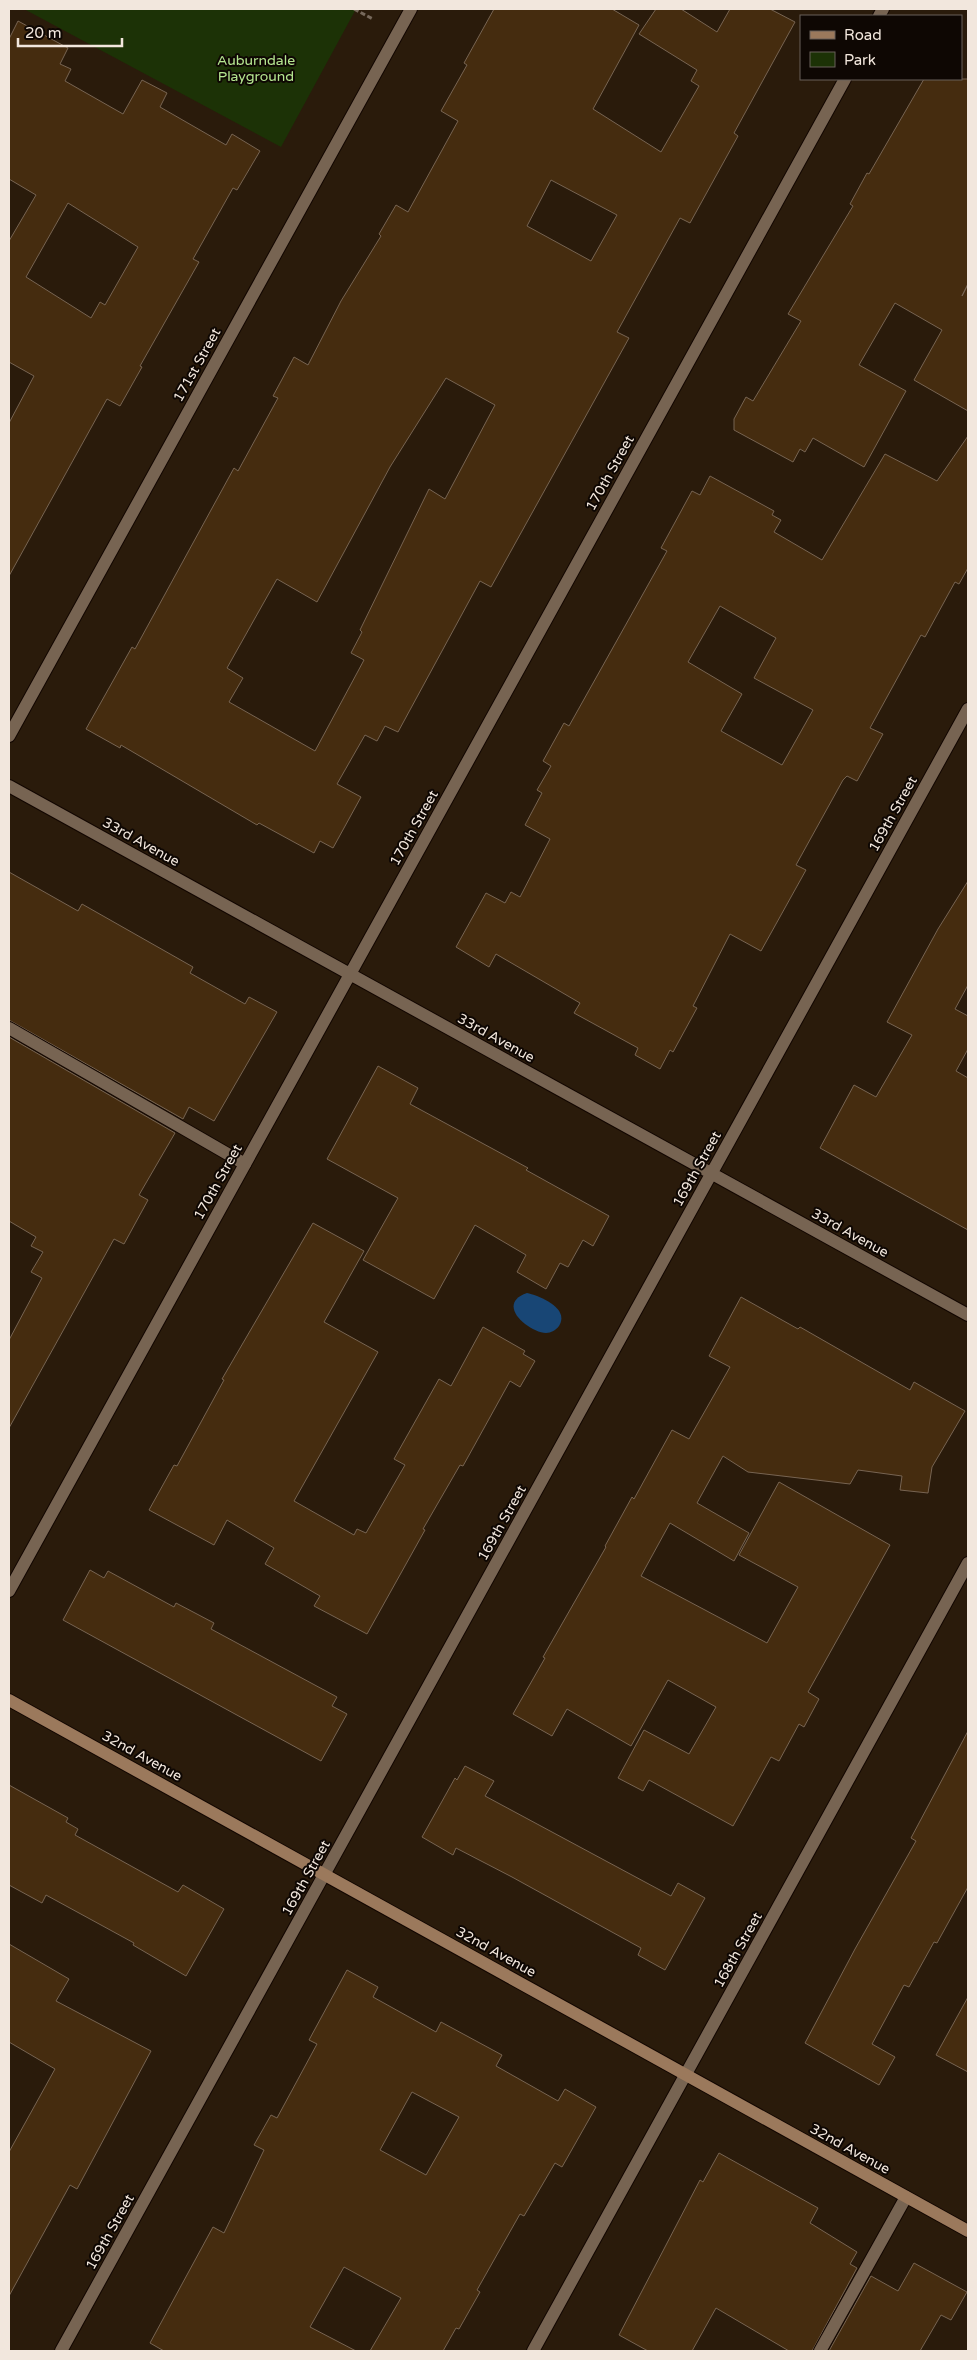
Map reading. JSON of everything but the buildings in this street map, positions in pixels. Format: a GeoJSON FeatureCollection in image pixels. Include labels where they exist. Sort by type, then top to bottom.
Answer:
{"type":"FeatureCollection","features":[{"type":"Feature","properties":{"kind":"street","name":"171st Street"},"geometry":{"type":"LineString","coordinates":[[9,736],[411,9]]}},
{"type":"Feature","properties":{"kind":"street","name":"170th Street"},"geometry":{"type":"LineString","coordinates":[[9,1591],[844,80]]}},
{"type":"Feature","properties":{"kind":"street","name":"169th Street"},"geometry":{"type":"LineString","coordinates":[[61,2351],[968,709]]}},
{"type":"Feature","properties":{"kind":"street","name":"33rd Avenue"},"geometry":{"type":"LineString","coordinates":[[9,786],[968,1315]]}},
{"type":"Feature","properties":{"kind":"street"},"geometry":{"type":"LineString","coordinates":[[9,1028],[245,1164]]}},
{"type":"Feature","properties":{"kind":"street","name":"168th Street"},"geometry":{"type":"LineString","coordinates":[[533,2351],[968,1563]]}},
{"type":"Feature","properties":{"kind":"street","name":"32nd Avenue"},"geometry":{"type":"LineString","coordinates":[[9,1700],[968,2231]]}},
{"type":"Feature","properties":{"kind":"street"},"geometry":{"type":"LineString","coordinates":[[820,2351],[906,2197]]}},
{"type":"Feature","properties":{"kind":"path"},"geometry":{"type":"LineString","coordinates":[[354,9],[373,19]]}},
{"type":"Feature","properties":{"kind":"green space","name":"Auburndale Playground"},"geometry":{"type":"Polygon","coordinates":[[[24,9],[356,9],[281,147],[24,9]]]}},
{"type":"Feature","properties":{"kind":"water"},"geometry":{"type":"Polygon","coordinates":[[[527,1293],[546,1300],[557,1308],[561,1320],[559,1326],[552,1332],[546,1333],[531,1328],[518,1317],[514,1310],[514,1304],[518,1298],[527,1293]]]}}]}
